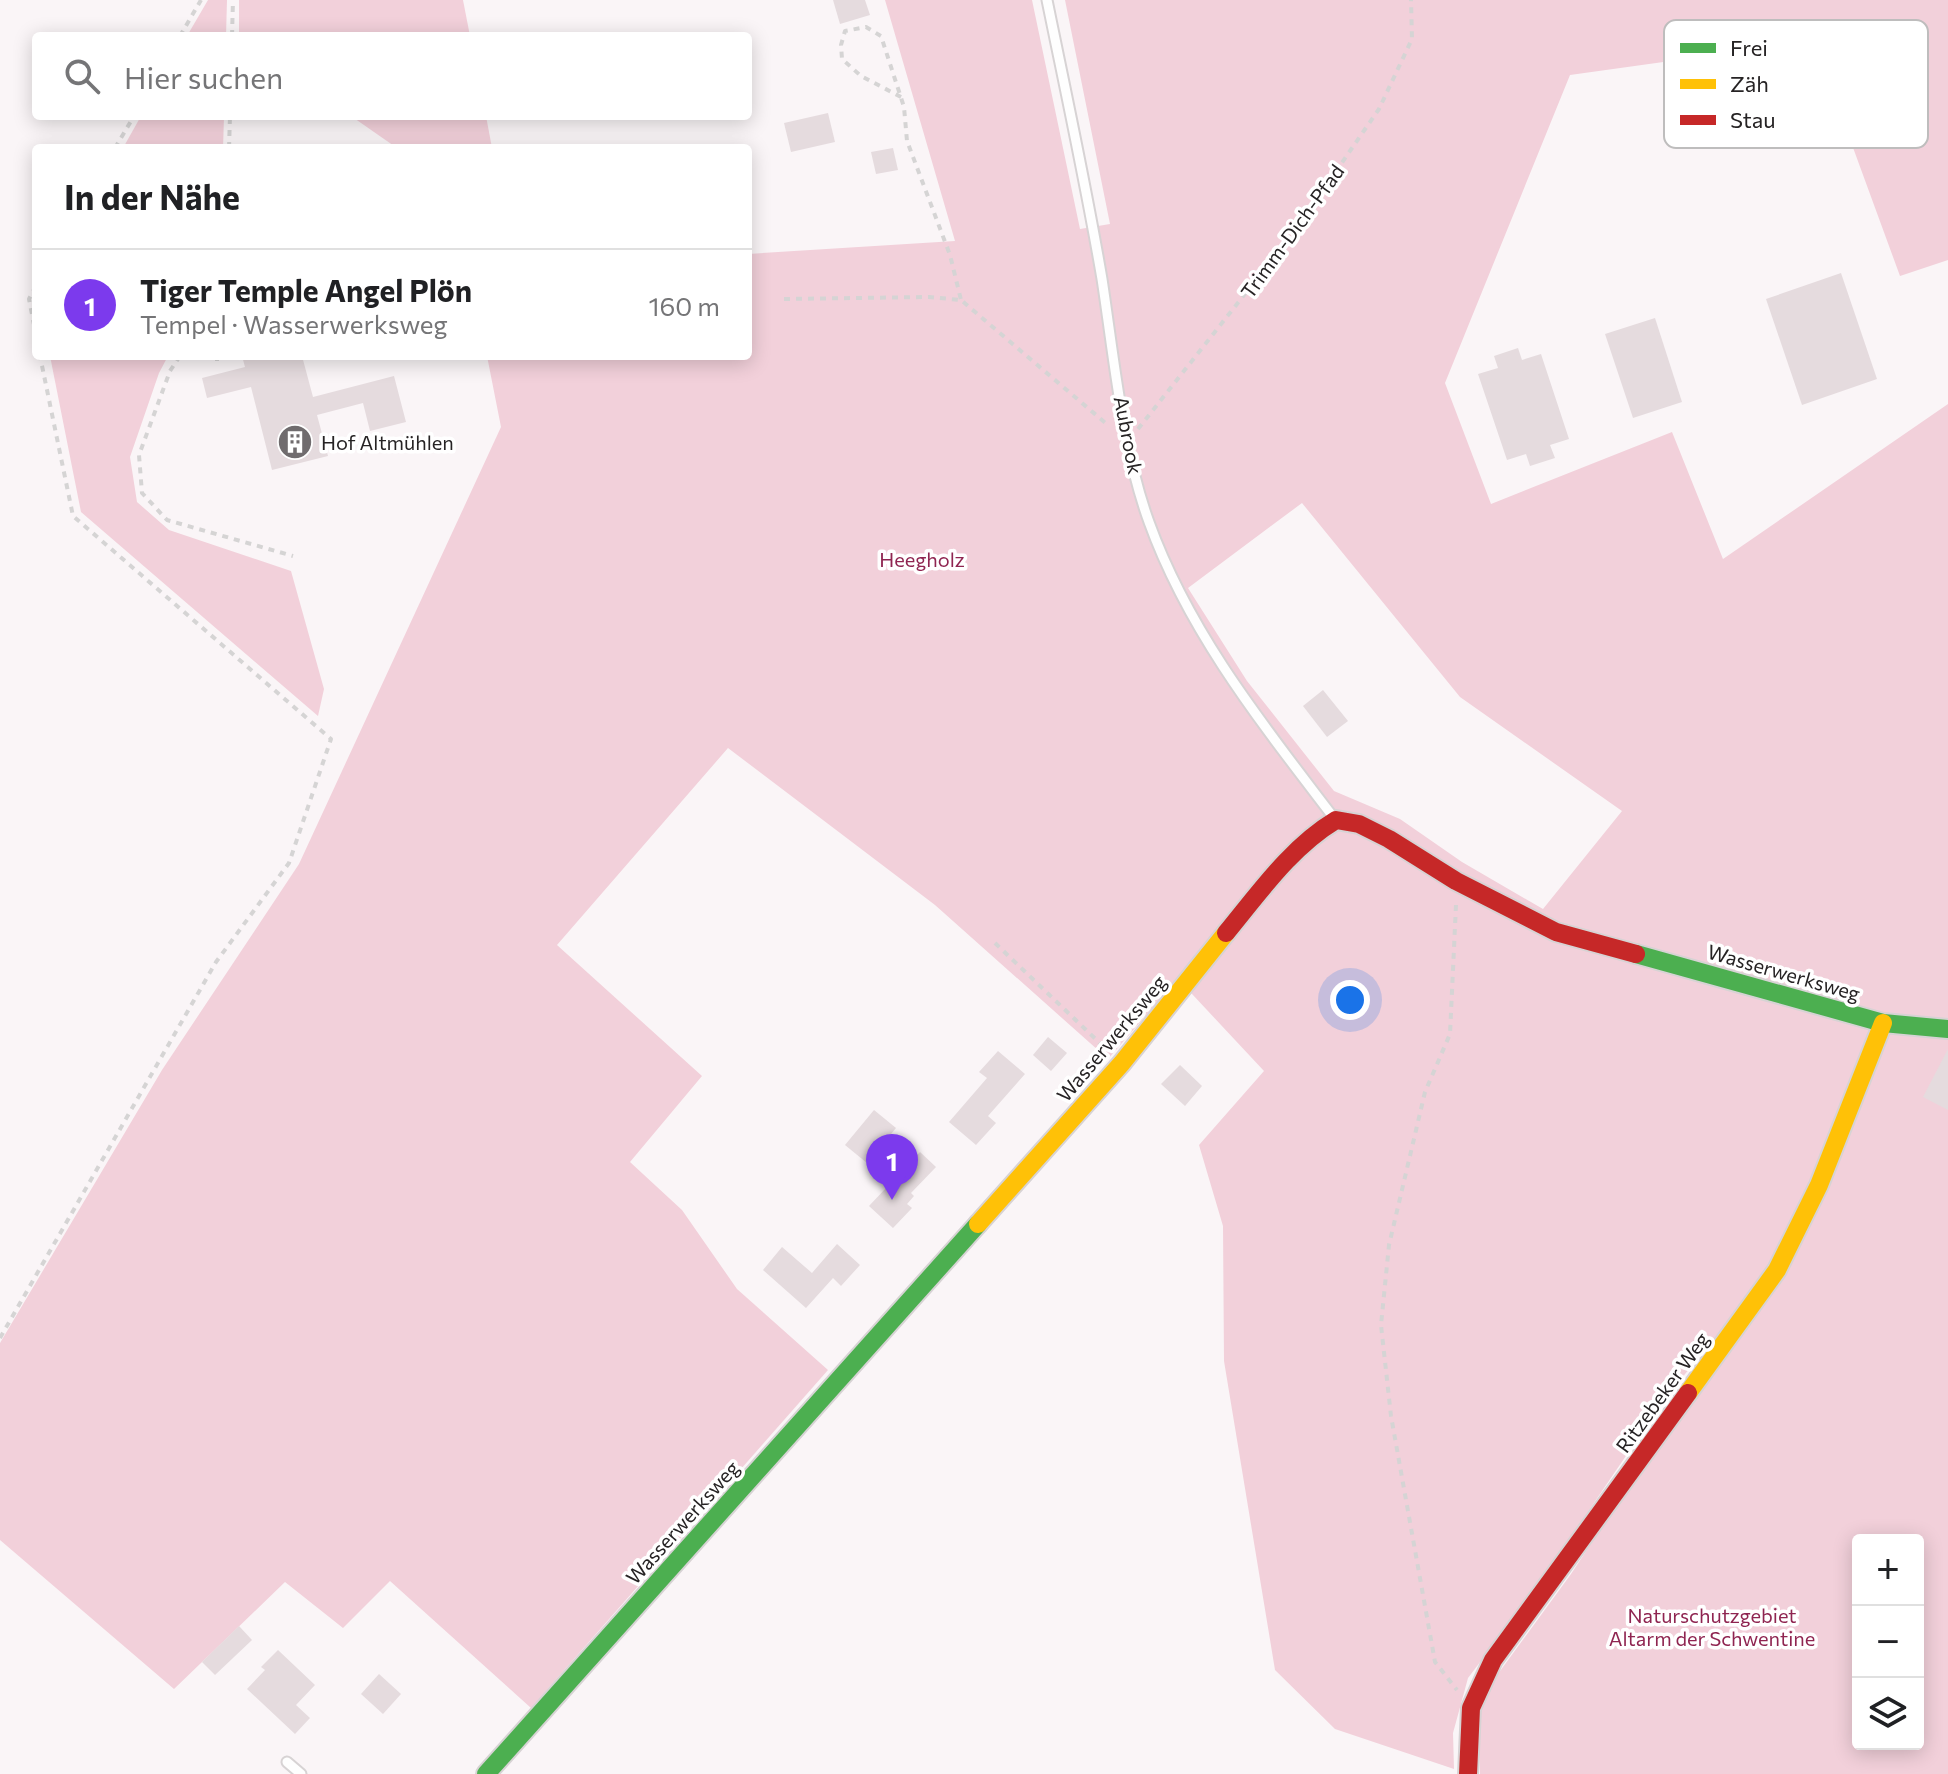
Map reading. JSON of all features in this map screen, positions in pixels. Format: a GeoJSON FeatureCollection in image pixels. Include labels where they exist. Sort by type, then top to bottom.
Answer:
{"type":"FeatureCollection","features":[{"type":"Feature","properties":{"kind":"street","name":"Wasserwerksweg"},"geometry":{"type":"LineString","coordinates":[[486,1774],[1122,1063],[1270,879],[1316,832],[1336,820],[1359,824],[1389,839],[1456,881],[1556,932],[1883,1023],[1948,1029]]}},
{"type":"Feature","properties":{"kind":"street","name":"Ritzebeker Weg"},"geometry":{"type":"LineString","coordinates":[[1468,1774],[1471,1708],[1493,1660],[1777,1270],[1819,1185],[1883,1023]]}},
{"type":"Feature","properties":{"kind":"lane","name":"Aubrook"},"geometry":{"type":"LineString","coordinates":[[1047,0],[1093,228],[1128,442],[1148,521],[1191,616],[1234,686],[1336,820]]}},
{"type":"Feature","properties":{"kind":"lane"},"geometry":{"type":"LineString","coordinates":[[287,1762],[301,1774]]}},
{"type":"Feature","properties":{"kind":"path"},"geometry":{"type":"LineString","coordinates":[[182,32],[201,0]]}},
{"type":"Feature","properties":{"kind":"path"},"geometry":{"type":"LineString","coordinates":[[232,32],[233,0]]}},
{"type":"Feature","properties":{"kind":"path","name":"Trimm-Dich-Pfad"},"geometry":{"type":"LineString","coordinates":[[1128,442],[1294,232],[1379,109],[1412,39],[1411,0]]}},
{"type":"Feature","properties":{"kind":"path"},"geometry":{"type":"LineString","coordinates":[[901,97],[861,76],[842,59],[841,45],[845,31],[866,27],[881,36],[901,97],[907,141],[950,255],[961,300]]}},
{"type":"Feature","properties":{"kind":"path"},"geometry":{"type":"LineString","coordinates":[[117,144],[132,120]]}},
{"type":"Feature","properties":{"kind":"path"},"geometry":{"type":"LineString","coordinates":[[229,144],[230,120]]}},
{"type":"Feature","properties":{"kind":"path"},"geometry":{"type":"LineString","coordinates":[[32,293],[29,299],[32,314]]}},
{"type":"Feature","properties":{"kind":"path"},"geometry":{"type":"LineString","coordinates":[[784,299],[929,297],[961,300],[1128,442]]}},
{"type":"Feature","properties":{"kind":"path"},"geometry":{"type":"LineString","coordinates":[[0,1338],[216,962],[289,863],[331,739],[73,516],[41,360]]}},
{"type":"Feature","properties":{"kind":"path"},"geometry":{"type":"LineString","coordinates":[[177,360],[170,371],[139,455],[142,493],[167,520],[293,556]]}},
{"type":"Feature","properties":{"kind":"path"},"geometry":{"type":"LineString","coordinates":[[1456,881],[1450,1034],[1425,1092],[1389,1245],[1381,1325],[1391,1416],[1435,1662],[1471,1708]]}},
{"type":"Feature","properties":{"kind":"path"},"geometry":{"type":"LineString","coordinates":[[995,943],[1122,1063]]}},
{"type":"Feature","properties":{"kind":"green space"},"geometry":{"type":"Polygon","coordinates":[[[208,0],[227,0],[226,32],[189,32],[208,0]]]}},
{"type":"Feature","properties":{"kind":"green space"},"geometry":{"type":"Polygon","coordinates":[[[239,0],[463,0],[469,32],[239,32],[239,0]]]}},
{"type":"Feature","properties":{"kind":"green space","name":"Heegholz"},"geometry":{"type":"Polygon","coordinates":[[[885,0],[1032,0],[1080,229],[1110,224],[1065,0],[1948,0],[1948,260],[1900,276],[1853,148],[1928,148],[1928,20],[1664,20],[1664,62],[1570,75],[1445,383],[1491,504],[1672,432],[1723,559],[1948,404],[1948,1774],[1480,1774],[1478,1701],[1571,1574],[1773,1268],[1666,1397],[1534,1591],[1468,1678],[1453,1733],[1454,1769],[1335,1729],[1275,1670],[1224,1361],[1223,1226],[1199,1145],[1264,1071],[1178,979],[1108,1059],[935,905],[728,748],[557,945],[702,1076],[630,1162],[682,1210],[737,1289],[828,1370],[531,1708],[390,1581],[343,1628],[285,1582],[174,1689],[0,1540],[0,1343],[162,1070],[299,864],[501,427],[488,360],[752,360],[752,254],[955,241],[885,0]],[[1302,503],[1188,588],[1247,681],[1334,791],[1400,819],[1462,862],[1543,909],[1622,811],[1460,697],[1302,503]]]}},
{"type":"Feature","properties":{"kind":"green space"},"geometry":{"type":"Polygon","coordinates":[[[139,120],[224,120],[223,144],[125,144],[139,120]]]}},
{"type":"Feature","properties":{"kind":"green space"},"geometry":{"type":"Polygon","coordinates":[[[357,120],[487,120],[491,144],[391,144],[357,120]]]}},
{"type":"Feature","properties":{"kind":"green space"},"geometry":{"type":"Polygon","coordinates":[[[51,360],[166,360],[130,457],[137,502],[169,530],[291,571],[324,689],[318,716],[81,512],[51,360]]]}},
{"type":"Feature","properties":{"kind":"building"},"geometry":{"type":"Polygon","coordinates":[[[833,0],[865,0],[870,15],[840,24],[833,0]]]}},
{"type":"Feature","properties":{"kind":"building"},"geometry":{"type":"Polygon","coordinates":[[[828,113],[835,142],[791,152],[784,123],[828,113]]]}},
{"type":"Feature","properties":{"kind":"building"},"geometry":{"type":"Polygon","coordinates":[[[893,148],[898,170],[876,174],[871,152],[893,148]]]}},
{"type":"Feature","properties":{"kind":"building"},"geometry":{"type":"Polygon","coordinates":[[[1841,273],[1877,379],[1802,405],[1766,299],[1841,273]]]}},
{"type":"Feature","properties":{"kind":"building"},"geometry":{"type":"Polygon","coordinates":[[[1655,318],[1682,402],[1633,418],[1605,334],[1655,318]]]}},
{"type":"Feature","properties":{"kind":"building"},"geometry":{"type":"Polygon","coordinates":[[[1518,348],[1522,360],[1541,354],[1569,439],[1550,445],[1555,458],[1530,466],[1526,454],[1507,460],[1478,374],[1498,368],[1494,356],[1518,348]]]}},
{"type":"Feature","properties":{"kind":"building"},"geometry":{"type":"Polygon","coordinates":[[[243,360],[303,360],[313,397],[394,376],[406,422],[370,431],[363,403],[317,415],[328,456],[272,470],[251,387],[207,398],[202,378],[245,367],[243,360]]]}},
{"type":"Feature","properties":{"kind":"building"},"geometry":{"type":"Polygon","coordinates":[[[1323,690],[1348,721],[1327,737],[1303,706],[1323,690]]]}},
{"type":"Feature","properties":{"kind":"building"},"geometry":{"type":"Polygon","coordinates":[[[1048,1037],[1067,1053],[1051,1071],[1033,1055],[1048,1037]]]}},
{"type":"Feature","properties":{"kind":"building"},"geometry":{"type":"Polygon","coordinates":[[[1948,1049],[1948,1110],[1923,1097],[1948,1049]]]}},
{"type":"Feature","properties":{"kind":"building"},"geometry":{"type":"Polygon","coordinates":[[[998,1051],[1025,1074],[988,1116],[996,1123],[976,1145],[949,1122],[987,1078],[979,1072],[998,1051]]]}},
{"type":"Feature","properties":{"kind":"building"},"geometry":{"type":"Polygon","coordinates":[[[1180,1065],[1202,1086],[1185,1106],[1161,1084],[1180,1065]]]}},
{"type":"Feature","properties":{"kind":"building"},"geometry":{"type":"Polygon","coordinates":[[[874,1110],[896,1128],[867,1163],[845,1145],[874,1110]]]}},
{"type":"Feature","properties":{"kind":"building"},"geometry":{"type":"Polygon","coordinates":[[[920,1152],[936,1167],[911,1193],[914,1196],[907,1204],[912,1208],[893,1228],[869,1206],[920,1152]]]}},
{"type":"Feature","properties":{"kind":"building"},"geometry":{"type":"Polygon","coordinates":[[[837,1244],[860,1265],[841,1286],[833,1278],[806,1308],[763,1270],[782,1247],[812,1273],[837,1244]]]}},
{"type":"Feature","properties":{"kind":"building"},"geometry":{"type":"Polygon","coordinates":[[[239,1626],[252,1640],[215,1675],[202,1662],[239,1626]]]}},
{"type":"Feature","properties":{"kind":"building"},"geometry":{"type":"Polygon","coordinates":[[[278,1650],[315,1685],[296,1705],[310,1718],[295,1734],[247,1689],[265,1670],[261,1667],[278,1650]]]}},
{"type":"Feature","properties":{"kind":"building"},"geometry":{"type":"Polygon","coordinates":[[[379,1674],[401,1694],[383,1714],[361,1694],[379,1674]]]}},
{"type":"Feature","properties":{"kind":"traffic: fast"},"geometry":{"type":"LineString","coordinates":[[1636,954],[1883,1023],[1948,1029]]}},
{"type":"Feature","properties":{"kind":"traffic: fast"},"geometry":{"type":"LineString","coordinates":[[486,1774],[978,1224]]}},
{"type":"Feature","properties":{"kind":"traffic: slow"},"geometry":{"type":"LineString","coordinates":[[978,1224],[1122,1063],[1226,933]]}},
{"type":"Feature","properties":{"kind":"traffic: slow"},"geometry":{"type":"LineString","coordinates":[[1688,1393],[1777,1270],[1819,1185],[1883,1023]]}},
{"type":"Feature","properties":{"kind":"traffic: jam"},"geometry":{"type":"LineString","coordinates":[[1226,933],[1290,857],[1336,820],[1359,824],[1389,839],[1456,881],[1556,932],[1636,954]]}},
{"type":"Feature","properties":{"kind":"traffic: jam"},"geometry":{"type":"LineString","coordinates":[[1468,1774],[1471,1708],[1493,1660],[1688,1393]]}},
{"type":"Feature","properties":{"kind":"place","name":"Hof Altmühlen"},"geometry":{"type":"Point","coordinates":[295,442]}},
{"type":"Feature","properties":{"kind":"place","name":"Tiger Temple Angel Plön"},"geometry":{"type":"Point","coordinates":[892,1200]}},
{"type":"Feature","properties":{"kind":"park label","name":"Naturschutzgebiet Altarm der Schwentine"},"geometry":{"type":"Point","coordinates":[1712,1626]}}]}
